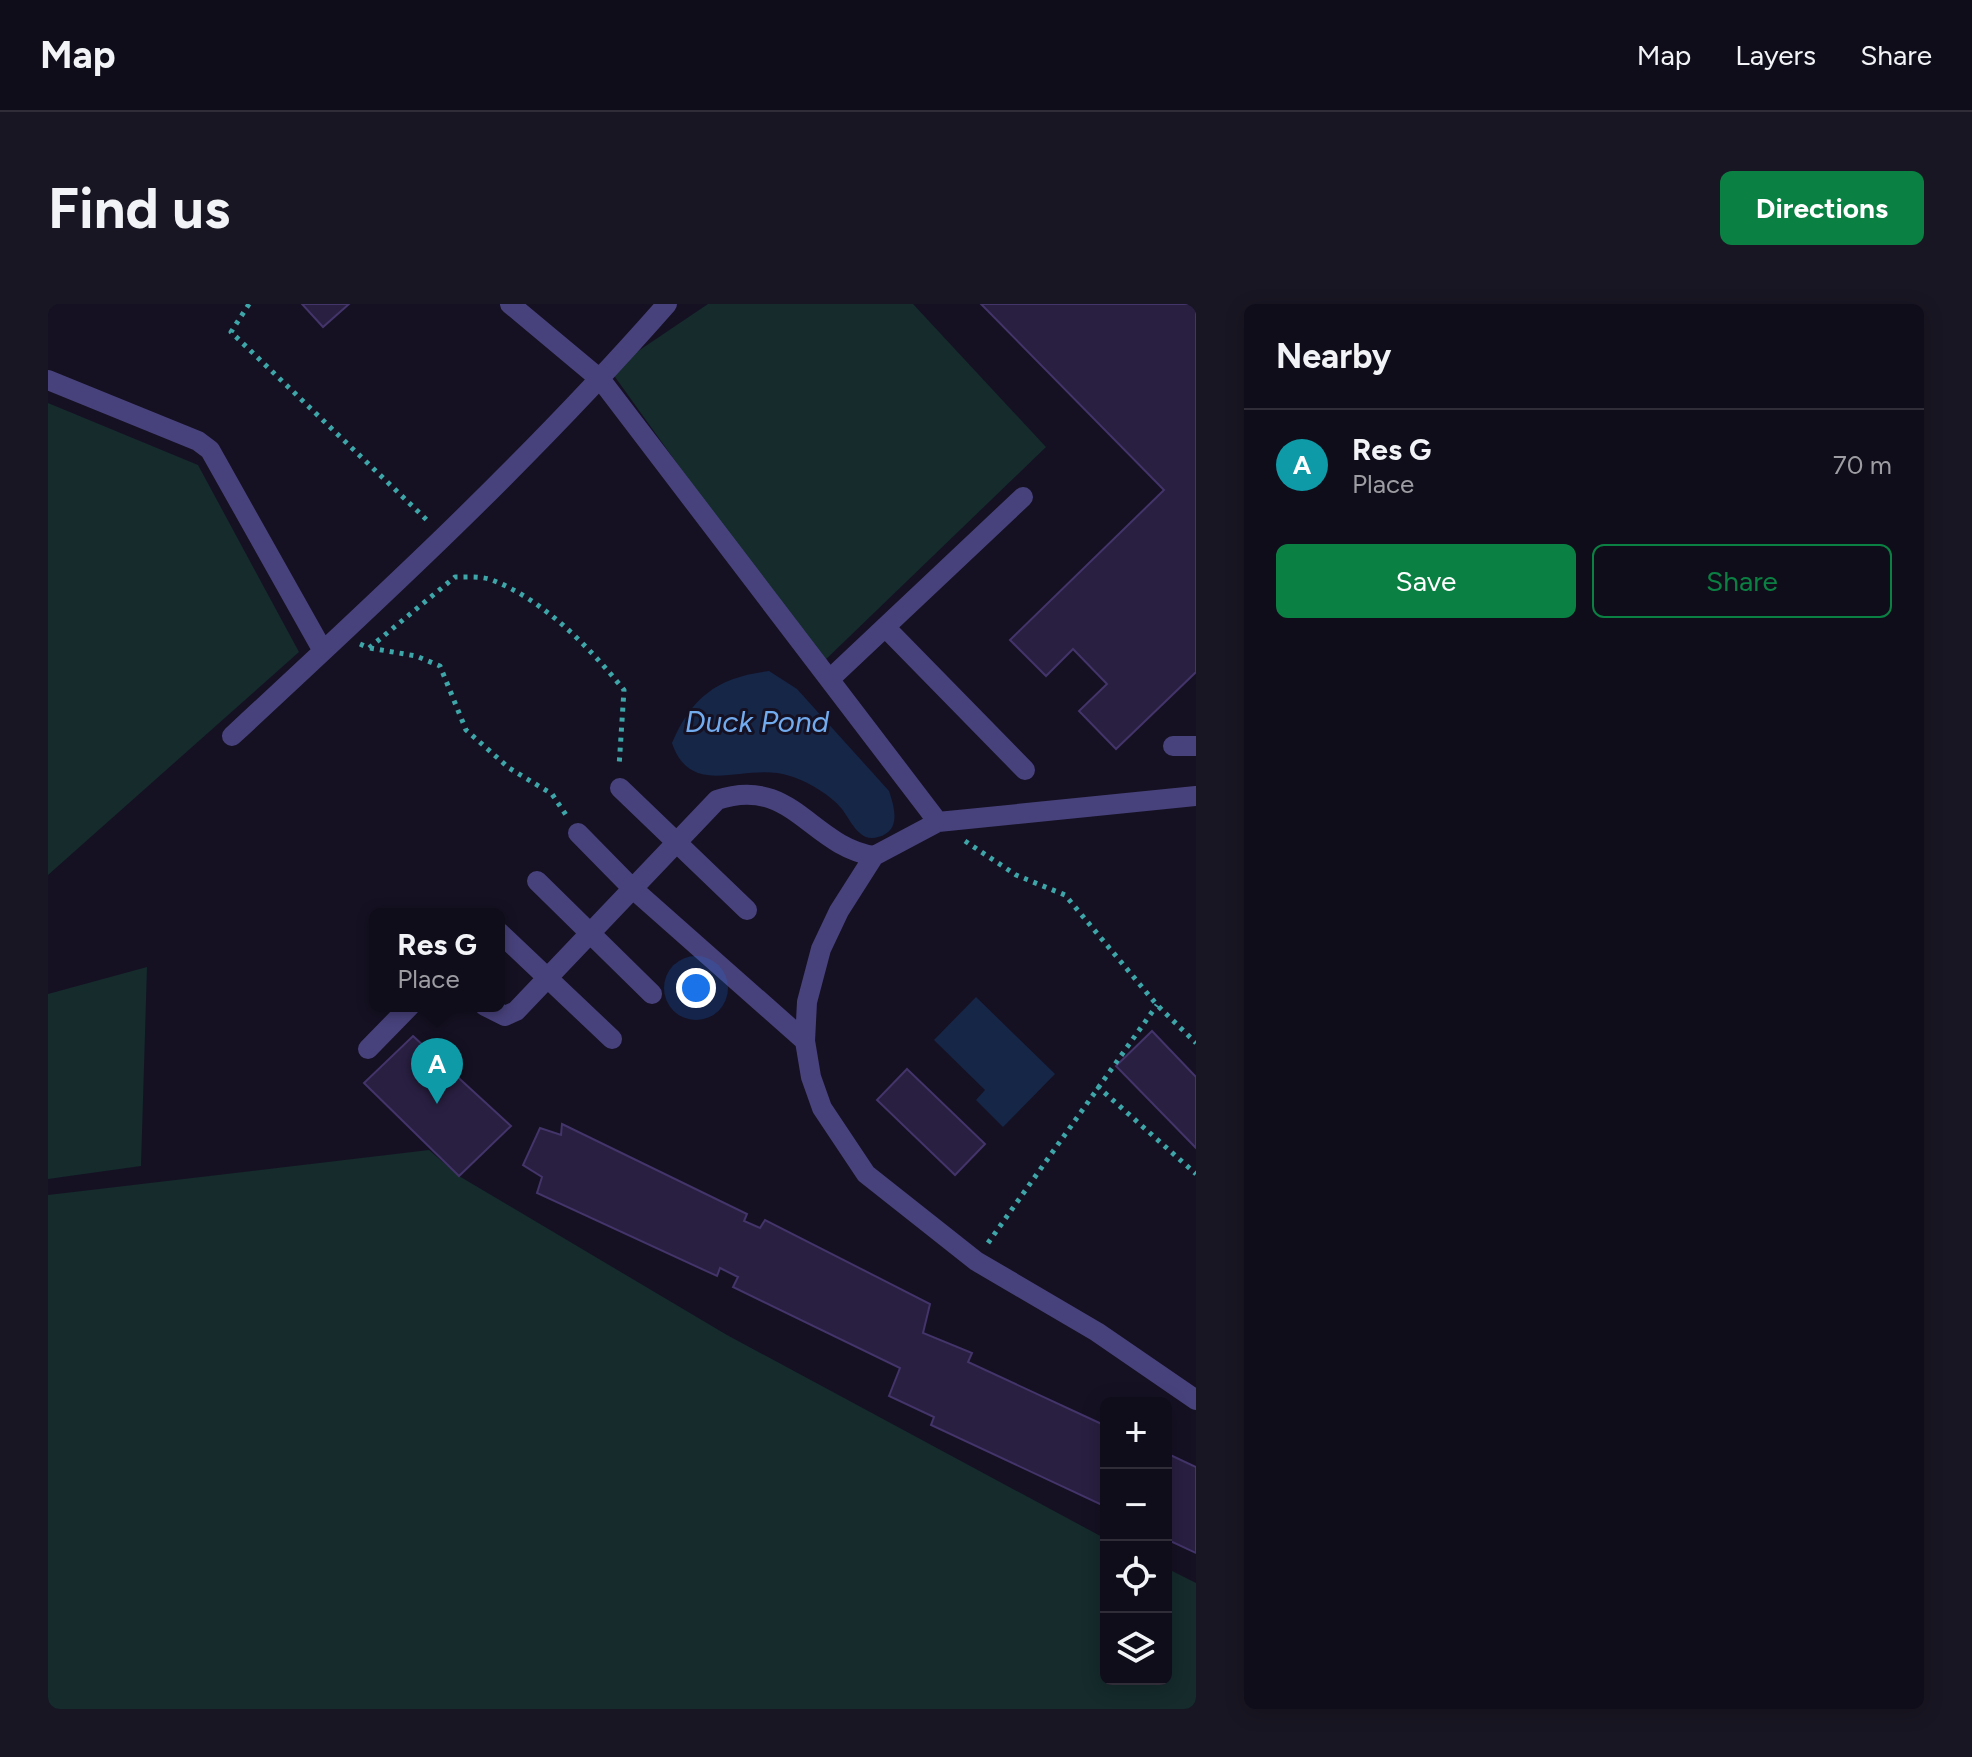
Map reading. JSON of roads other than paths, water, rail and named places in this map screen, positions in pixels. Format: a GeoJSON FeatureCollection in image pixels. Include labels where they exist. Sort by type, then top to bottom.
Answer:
{"type":"FeatureCollection","features":[{"type":"Feature","properties":{"kind":"lane"},"geometry":{"type":"LineString","coordinates":[[510,304],[601,380],[938,822]]}},
{"type":"Feature","properties":{"kind":"lane"},"geometry":{"type":"LineString","coordinates":[[232,736],[445,538],[601,380],[667,304]]}},
{"type":"Feature","properties":{"kind":"lane"},"geometry":{"type":"LineString","coordinates":[[48,380],[198,441],[210,450],[323,651]]}},
{"type":"Feature","properties":{"kind":"lane"},"geometry":{"type":"LineString","coordinates":[[831,678],[1023,497]]}},
{"type":"Feature","properties":{"kind":"lane"},"geometry":{"type":"LineString","coordinates":[[885,627],[1025,770]]}},
{"type":"Feature","properties":{"kind":"lane"},"geometry":{"type":"LineString","coordinates":[[1173,746],[1196,746]]}},
{"type":"Feature","properties":{"kind":"lane"},"geometry":{"type":"LineString","coordinates":[[620,788],[747,910]]}},
{"type":"Feature","properties":{"kind":"lane"},"geometry":{"type":"LineString","coordinates":[[495,1012],[511,1015],[717,800],[738,793],[767,795],[794,808],[841,845],[874,856]]}},
{"type":"Feature","properties":{"kind":"lane"},"geometry":{"type":"LineString","coordinates":[[1196,796],[938,822],[874,856],[839,911],[821,949],[807,1002],[805,1041],[811,1077],[822,1108],[866,1174],[976,1261],[1097,1332],[1196,1400]]}},
{"type":"Feature","properties":{"kind":"lane"},"geometry":{"type":"LineString","coordinates":[[578,833],[632,888],[805,1041]]}},
{"type":"Feature","properties":{"kind":"lane"},"geometry":{"type":"LineString","coordinates":[[537,881],[652,994]]}},
{"type":"Feature","properties":{"kind":"lane"},"geometry":{"type":"LineString","coordinates":[[505,938],[612,1039]]}},
{"type":"Feature","properties":{"kind":"lane"},"geometry":{"type":"LineString","coordinates":[[368,1049],[404,1012]]}},
{"type":"Feature","properties":{"kind":"water","name":"Duck Pond"},"geometry":{"type":"Polygon","coordinates":[[[769,671],[797,689],[889,791],[894,818],[893,825],[885,834],[873,838],[863,835],[832,799],[797,778],[773,773],[706,775],[693,771],[681,760],[672,743],[698,701],[736,678],[769,671]]]}},
{"type":"Feature","properties":{"kind":"water"},"geometry":{"type":"Polygon","coordinates":[[[976,997],[1055,1074],[1003,1127],[976,1100],[985,1090],[934,1040],[976,997]]]}},
{"type":"Feature","properties":{"kind":"place","name":"Res G"},"geometry":{"type":"Point","coordinates":[437,1104]}}]}
